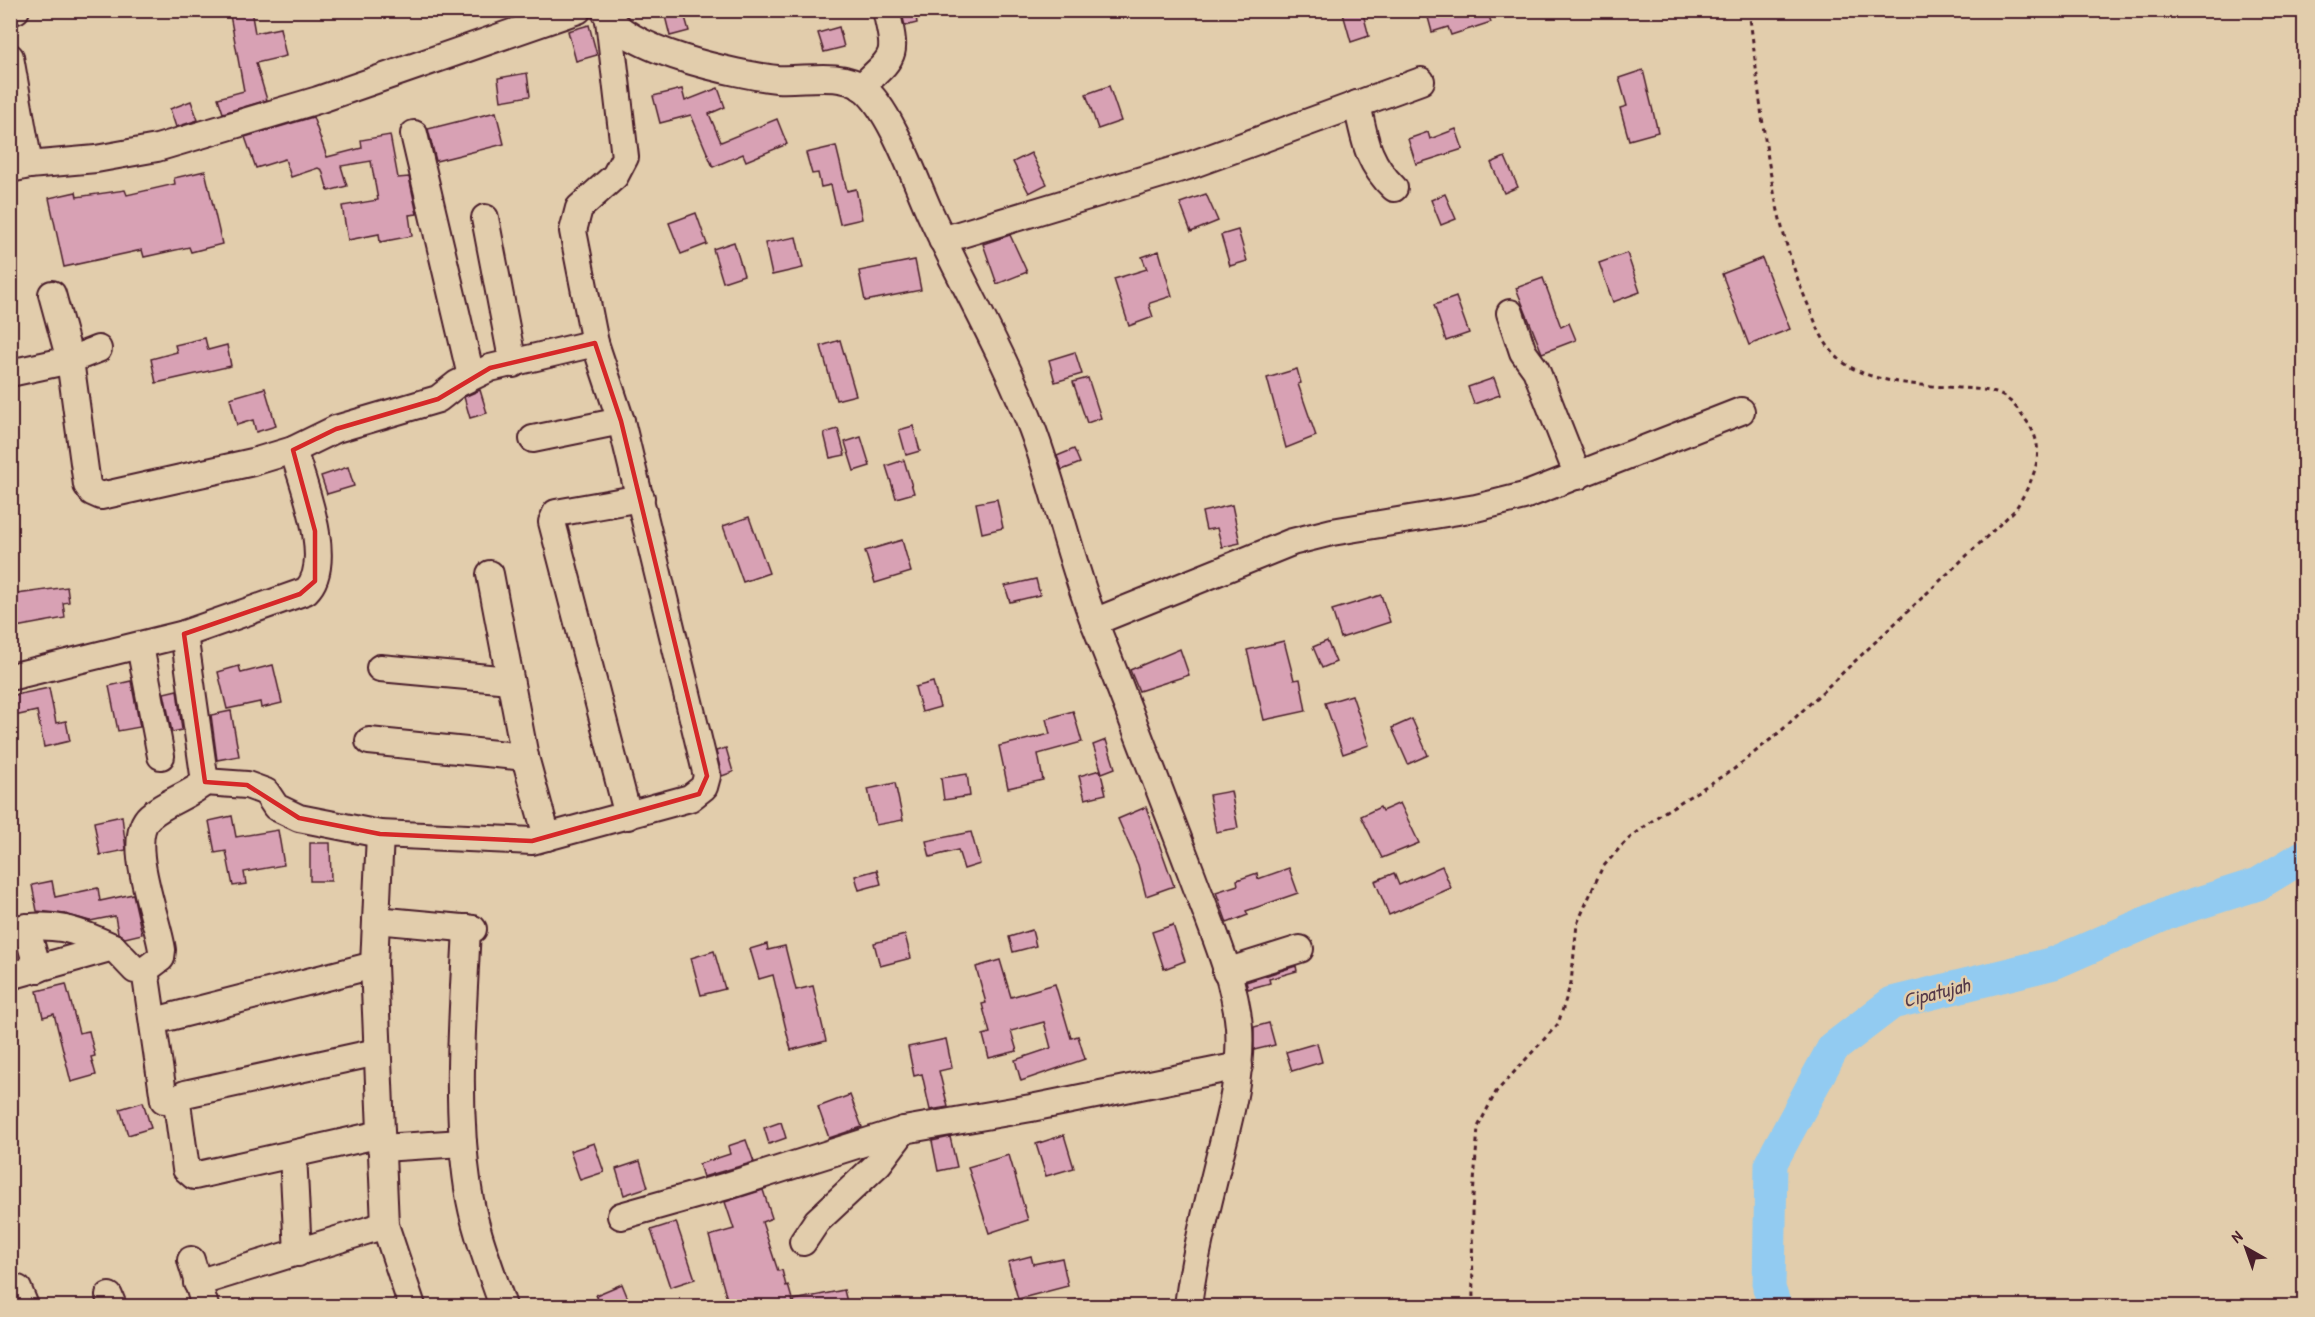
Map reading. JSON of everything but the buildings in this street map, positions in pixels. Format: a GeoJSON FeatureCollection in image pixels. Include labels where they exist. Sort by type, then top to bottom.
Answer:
{"type":"FeatureCollection","features":[{"type":"Feature","properties":{"kind":"street"},"geometry":{"type":"LineString","coordinates":[[10,12],[16,10]]}},
{"type":"Feature","properties":{"kind":"street"},"geometry":{"type":"LineString","coordinates":[[10,57],[20,167],[96,159],[157,148],[299,106],[578,10]]}},
{"type":"Feature","properties":{"kind":"street"},"geometry":{"type":"LineString","coordinates":[[861,87],[893,55],[894,46],[886,10]]}},
{"type":"Feature","properties":{"kind":"street"},"geometry":{"type":"LineString","coordinates":[[607,15],[653,47],[702,64],[778,79],[839,80],[861,87],[878,105],[895,136],[942,240],[1005,365],[1033,430],[1094,621],[1124,694],[1226,972],[1239,1026],[1239,1066],[1230,1118],[1199,1240],[1188,1306]]}},
{"type":"Feature","properties":{"kind":"street"},"geometry":{"type":"LineString","coordinates":[[38,969],[18,929],[43,924],[62,928],[113,948],[135,970],[145,970],[161,958],[162,950],[143,865],[139,834],[147,818],[165,804],[205,782],[247,785],[266,792],[276,807],[299,818],[380,834],[496,841],[532,841],[690,798],[704,787],[707,776],[621,421],[595,343],[573,231],[579,208],[615,176],[625,157],[607,15]]}},
{"type":"Feature","properties":{"kind":"street"},"geometry":{"type":"LineString","coordinates":[[942,240],[1188,166],[1421,81]]}},
{"type":"Feature","properties":{"kind":"street"},"geometry":{"type":"LineString","coordinates":[[1358,104],[1371,161],[1394,188]]}},
{"type":"Feature","properties":{"kind":"street"},"geometry":{"type":"LineString","coordinates":[[414,135],[471,376]]}},
{"type":"Feature","properties":{"kind":"street"},"geometry":{"type":"LineString","coordinates":[[485,218],[513,364]]}},
{"type":"Feature","properties":{"kind":"street"},"geometry":{"type":"LineString","coordinates":[[52,294],[70,360],[86,479],[90,489],[96,495],[242,465],[293,450],[336,429],[438,399],[471,376],[490,368],[595,343]]}},
{"type":"Feature","properties":{"kind":"street"},"geometry":{"type":"LineString","coordinates":[[1510,312],[1523,352],[1536,370],[1578,476]]}},
{"type":"Feature","properties":{"kind":"street"},"geometry":{"type":"LineString","coordinates":[[10,373],[70,360],[98,349]]}},
{"type":"Feature","properties":{"kind":"street"},"geometry":{"type":"LineString","coordinates":[[1094,621],[1292,543],[1332,532],[1476,508],[1524,496],[1741,411]]}},
{"type":"Feature","properties":{"kind":"street"},"geometry":{"type":"LineString","coordinates":[[533,439],[621,421]]}},
{"type":"Feature","properties":{"kind":"street"},"geometry":{"type":"LineString","coordinates":[[10,677],[184,634],[300,594],[315,582],[318,559],[315,531],[293,450]]}},
{"type":"Feature","properties":{"kind":"street"},"geometry":{"type":"LineString","coordinates":[[628,816],[552,522],[556,513],[640,498]]}},
{"type":"Feature","properties":{"kind":"street"},"geometry":{"type":"LineString","coordinates":[[490,574],[525,757],[547,837]]}},
{"type":"Feature","properties":{"kind":"street"},"geometry":{"type":"LineString","coordinates":[[184,634],[205,782]]}},
{"type":"Feature","properties":{"kind":"street"},"geometry":{"type":"LineString","coordinates":[[140,646],[161,756]]}},
{"type":"Feature","properties":{"kind":"street"},"geometry":{"type":"LineString","coordinates":[[380,668],[510,680]]}},
{"type":"Feature","properties":{"kind":"street"},"geometry":{"type":"LineString","coordinates":[[369,741],[525,757]]}},
{"type":"Feature","properties":{"kind":"street"},"geometry":{"type":"LineString","coordinates":[[380,834],[374,965],[385,1225],[412,1306]]}},
{"type":"Feature","properties":{"kind":"street"},"geometry":{"type":"LineString","coordinates":[[376,920],[470,928],[461,1051],[463,1143],[474,1213],[503,1306]]}},
{"type":"Feature","properties":{"kind":"street"},"geometry":{"type":"LineString","coordinates":[[10,976],[113,948]]}},
{"type":"Feature","properties":{"kind":"street"},"geometry":{"type":"LineString","coordinates":[[1226,972],[1300,949]]}},
{"type":"Feature","properties":{"kind":"street"},"geometry":{"type":"LineString","coordinates":[[166,1018],[374,965]]}},
{"type":"Feature","properties":{"kind":"street"},"geometry":{"type":"LineString","coordinates":[[145,970],[164,1100]]}},
{"type":"Feature","properties":{"kind":"street"},"geometry":{"type":"LineString","coordinates":[[377,1053],[185,1094],[177,1100],[186,1169],[191,1175],[293,1154],[381,1141],[463,1143]]}},
{"type":"Feature","properties":{"kind":"street"},"geometry":{"type":"LineString","coordinates":[[621,1216],[727,1186],[904,1130],[1031,1108],[1239,1066]]}},
{"type":"Feature","properties":{"kind":"street"},"geometry":{"type":"LineString","coordinates":[[803,1242],[817,1221],[879,1163],[904,1130]]}},
{"type":"Feature","properties":{"kind":"street"},"geometry":{"type":"LineString","coordinates":[[293,1154],[298,1253]]}},
{"type":"Feature","properties":{"kind":"street"},"geometry":{"type":"LineString","coordinates":[[198,1283],[385,1225]]}},
{"type":"Feature","properties":{"kind":"path"},"geometry":{"type":"LineString","coordinates":[[1473,1306],[1472,1211],[1478,1127],[1496,1092],[1558,1024],[1570,990],[1577,924],[1602,868],[1626,841],[1661,814],[1734,769],[1753,754],[1862,657],[2014,510],[2028,488],[2038,456],[2036,432],[2007,399],[1984,390],[1899,383],[1857,370],[1839,359],[1822,338],[1798,283],[1773,193],[1749,10]]}},
{"type":"Feature","properties":{"kind":"highlighted area"},"geometry":{"type":"Polygon","coordinates":[[[595,343],[621,421],[707,776],[699,794],[532,841],[380,834],[299,818],[247,785],[205,782],[184,634],[300,594],[315,581],[315,531],[293,450],[336,429],[438,399],[490,368],[595,343]]]}},
{"type":"Feature","properties":{"kind":"waterway","name":"Cipatujah"},"geometry":{"type":"LineString","coordinates":[[1775,1306],[1769,1288],[1771,1163],[1833,1048],[1892,1003],[2054,963],[2173,911],[2258,884],[2304,856]]}}]}
